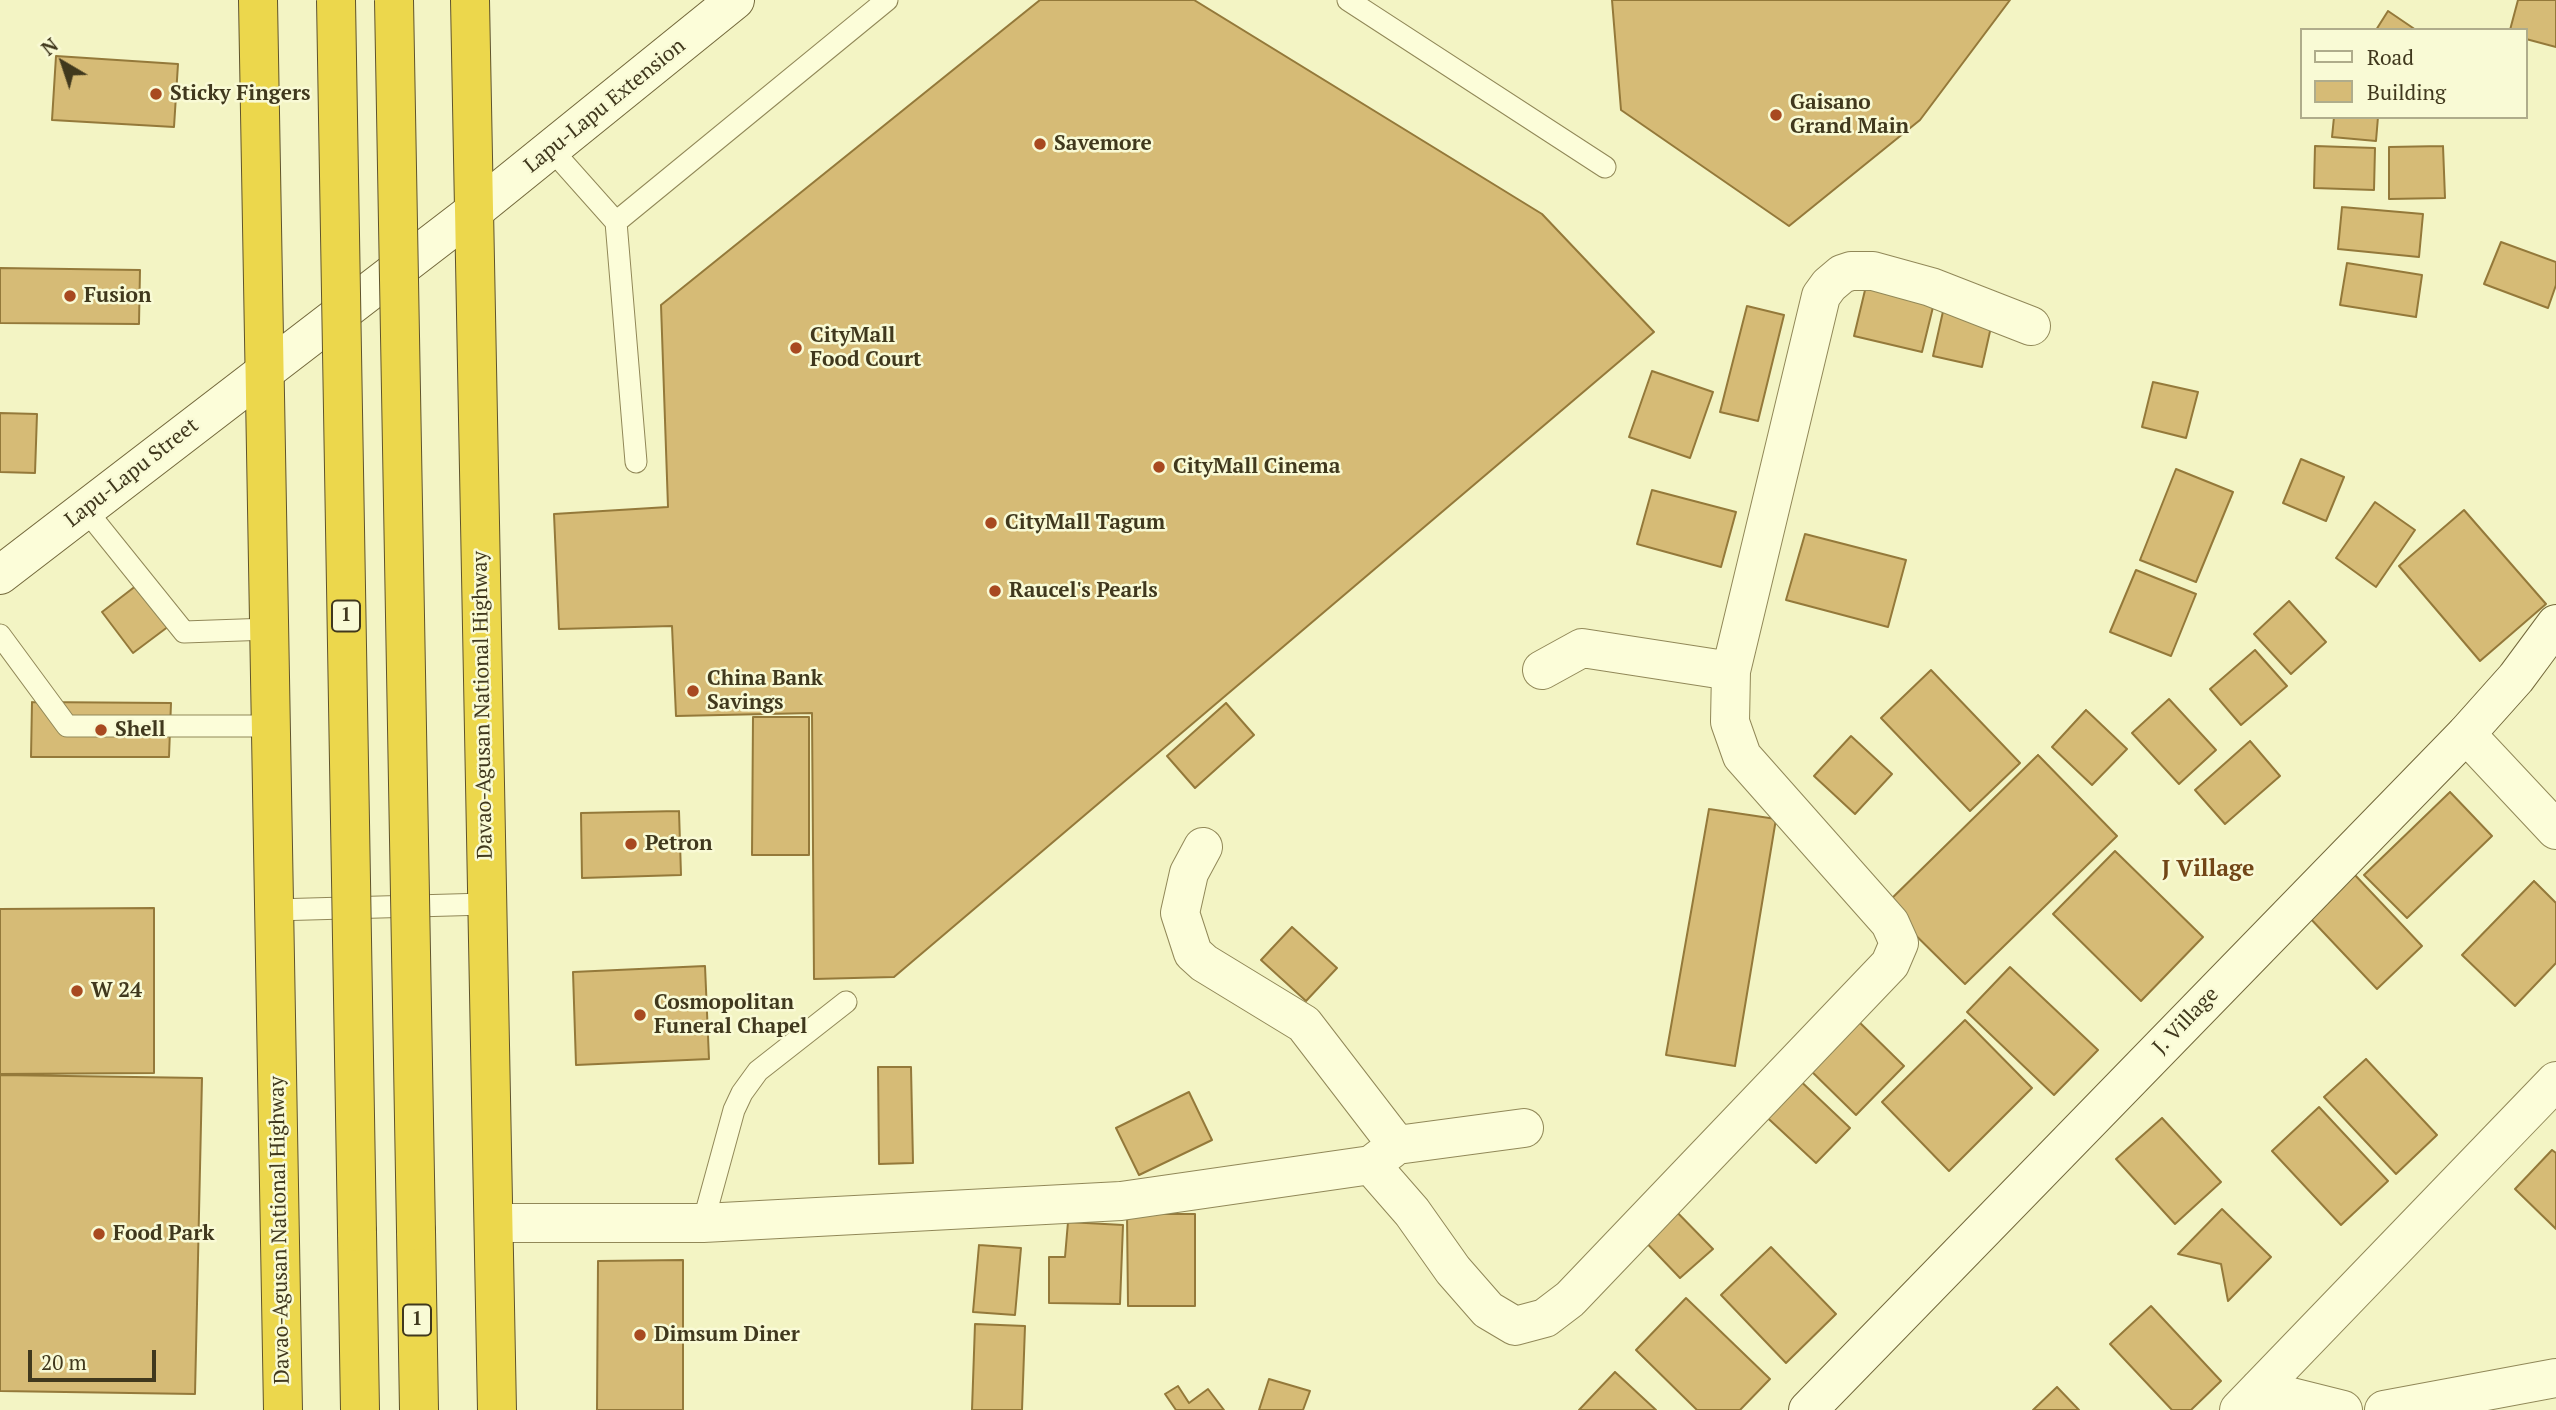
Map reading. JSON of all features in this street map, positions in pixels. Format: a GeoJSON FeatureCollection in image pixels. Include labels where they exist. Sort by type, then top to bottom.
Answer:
{"type":"FeatureCollection","features":[{"type":"Feature","properties":{"kind":"highway","name":"Davao-Agusan National Highway"},"geometry":{"type":"LineString","coordinates":[[258,0],[283,1410]]}},
{"type":"Feature","properties":{"kind":"highway","name":"1"},"geometry":{"type":"LineString","coordinates":[[336,0],[360,1410]]}},
{"type":"Feature","properties":{"kind":"highway","name":"1"},"geometry":{"type":"LineString","coordinates":[[394,0],[419,1410]]}},
{"type":"Feature","properties":{"kind":"highway","name":"Davao-Agusan National Highway"},"geometry":{"type":"LineString","coordinates":[[470,0],[497,1410]]}},
{"type":"Feature","properties":{"kind":"street","name":"Lapu-Lapu Extension"},"geometry":{"type":"LineString","coordinates":[[265,371],[474,211],[735,0]]}},
{"type":"Feature","properties":{"kind":"street"},"geometry":{"type":"LineString","coordinates":[[1203,847],[1189,873],[1180,913],[1193,953],[1204,963],[1304,1024],[1384,1155],[1412,1212],[1453,1270],[1488,1310],[1515,1326],[1545,1318],[1570,1298],[1890,964],[1899,943],[1889,923],[1742,756],[1730,722],[1731,671],[1821,296],[1829,285],[1851,271],[1873,271],[1931,287],[2031,326]]}},
{"type":"Feature","properties":{"kind":"street","name":"Lapu-Lapu Street"},"geometry":{"type":"LineString","coordinates":[[0,575],[265,371]]}},
{"type":"Feature","properties":{"kind":"street","name":"J. Village"},"geometry":{"type":"LineString","coordinates":[[1808,1410],[2466,734],[2516,678],[2556,624]]}},
{"type":"Feature","properties":{"kind":"street"},"geometry":{"type":"LineString","coordinates":[[1542,670],[1582,648],[1731,671]]}},
{"type":"Feature","properties":{"kind":"street"},"geometry":{"type":"LineString","coordinates":[[2466,734],[2556,830]]}},
{"type":"Feature","properties":{"kind":"street"},"geometry":{"type":"LineString","coordinates":[[2249,1400],[2556,1081]]}},
{"type":"Feature","properties":{"kind":"street"},"geometry":{"type":"LineString","coordinates":[[494,1223],[703,1223],[1121,1201],[1524,1128]]}},
{"type":"Feature","properties":{"kind":"street"},"geometry":{"type":"LineString","coordinates":[[2384,1410],[2556,1378]]}},
{"type":"Feature","properties":{"kind":"street"},"geometry":{"type":"LineString","coordinates":[[2249,1400],[2343,1410]]}},
{"type":"Feature","properties":{"kind":"lane"},"geometry":{"type":"LineString","coordinates":[[616,222],[887,0]]}},
{"type":"Feature","properties":{"kind":"lane"},"geometry":{"type":"LineString","coordinates":[[1348,0],[1605,167]]}},
{"type":"Feature","properties":{"kind":"lane"},"geometry":{"type":"LineString","coordinates":[[551,149],[616,222],[636,462]]}},
{"type":"Feature","properties":{"kind":"lane"},"geometry":{"type":"LineString","coordinates":[[85,509],[184,632],[270,629]]}},
{"type":"Feature","properties":{"kind":"lane"},"geometry":{"type":"LineString","coordinates":[[0,635],[67,726],[271,726]]}},
{"type":"Feature","properties":{"kind":"lane"},"geometry":{"type":"LineString","coordinates":[[274,910],[486,904]]}},
{"type":"Feature","properties":{"kind":"lane"},"geometry":{"type":"LineString","coordinates":[[703,1223],[734,1110],[742,1093],[758,1071],[846,1002]]}},
{"type":"Feature","properties":{"kind":"building","name":"CityMall Tagum"},"geometry":{"type":"Polygon","coordinates":[[[1040,0],[1194,0],[1542,214],[1654,332],[894,977],[814,979],[812,713],[676,716],[672,626],[559,629],[554,514],[668,507],[661,305],[1040,0]]]}},
{"type":"Feature","properties":{"kind":"building","name":"Gaisano Grand Main"},"geometry":{"type":"Polygon","coordinates":[[[1612,0],[2010,0],[1920,120],[1789,226],[1621,110],[1612,0]]]}},
{"type":"Feature","properties":{"kind":"building"},"geometry":{"type":"Polygon","coordinates":[[[2518,0],[2556,0],[2556,47],[2528,40],[2528,28],[2511,28],[2518,0]]]}},
{"type":"Feature","properties":{"kind":"building"},"geometry":{"type":"Polygon","coordinates":[[[2388,11],[2413,28],[2377,28],[2388,11]]]}},
{"type":"Feature","properties":{"kind":"building"},"geometry":{"type":"Polygon","coordinates":[[[56,56],[178,64],[174,127],[52,120],[56,56]]]}},
{"type":"Feature","properties":{"kind":"building"},"geometry":{"type":"Polygon","coordinates":[[[2334,119],[2378,119],[2376,141],[2332,137],[2334,119]]]}},
{"type":"Feature","properties":{"kind":"building"},"geometry":{"type":"Polygon","coordinates":[[[2315,146],[2375,148],[2374,190],[2314,188],[2315,146]]]}},
{"type":"Feature","properties":{"kind":"building"},"geometry":{"type":"Polygon","coordinates":[[[2443,146],[2445,198],[2389,199],[2389,147],[2443,146]]]}},
{"type":"Feature","properties":{"kind":"building"},"geometry":{"type":"Polygon","coordinates":[[[2342,207],[2423,214],[2419,257],[2338,249],[2342,207]]]}},
{"type":"Feature","properties":{"kind":"building"},"geometry":{"type":"Polygon","coordinates":[[[2501,242],[2556,262],[2556,285],[2548,308],[2484,284],[2501,242]]]}},
{"type":"Feature","properties":{"kind":"building"},"geometry":{"type":"Polygon","coordinates":[[[2347,263],[2422,275],[2416,317],[2340,305],[2347,263]]]}},
{"type":"Feature","properties":{"kind":"building","name":"Fusion"},"geometry":{"type":"Polygon","coordinates":[[[0,268],[140,270],[139,324],[0,323],[0,268]]]}},
{"type":"Feature","properties":{"kind":"building"},"geometry":{"type":"Polygon","coordinates":[[[1866,286],[1934,303],[1922,352],[1854,336],[1866,286]]]}},
{"type":"Feature","properties":{"kind":"building"},"geometry":{"type":"Polygon","coordinates":[[[1747,306],[1784,315],[1758,421],[1720,412],[1747,306]]]}},
{"type":"Feature","properties":{"kind":"building"},"geometry":{"type":"Polygon","coordinates":[[[1944,307],[1993,318],[1982,367],[1933,356],[1944,307]]]}},
{"type":"Feature","properties":{"kind":"building"},"geometry":{"type":"Polygon","coordinates":[[[1652,371],[1713,392],[1690,458],[1629,437],[1652,371]]]}},
{"type":"Feature","properties":{"kind":"building"},"geometry":{"type":"Polygon","coordinates":[[[2153,382],[2198,392],[2186,438],[2142,427],[2153,382]]]}},
{"type":"Feature","properties":{"kind":"building"},"geometry":{"type":"Polygon","coordinates":[[[0,413],[37,414],[35,473],[0,472],[0,413]]]}},
{"type":"Feature","properties":{"kind":"building"},"geometry":{"type":"Polygon","coordinates":[[[2301,459],[2344,477],[2326,521],[2283,503],[2301,459]]]}},
{"type":"Feature","properties":{"kind":"building"},"geometry":{"type":"Polygon","coordinates":[[[2176,469],[2233,492],[2196,582],[2140,560],[2176,469]]]}},
{"type":"Feature","properties":{"kind":"building"},"geometry":{"type":"Polygon","coordinates":[[[1652,490],[1736,512],[1721,567],[1637,544],[1652,490]]]}},
{"type":"Feature","properties":{"kind":"building"},"geometry":{"type":"Polygon","coordinates":[[[2375,502],[2415,530],[2376,587],[2336,558],[2375,502]]]}},
{"type":"Feature","properties":{"kind":"building"},"geometry":{"type":"Polygon","coordinates":[[[2464,510],[2546,604],[2480,661],[2399,566],[2464,510]]]}},
{"type":"Feature","properties":{"kind":"building"},"geometry":{"type":"Polygon","coordinates":[[[1805,534],[1906,560],[1888,627],[1786,600],[1805,534]]]}},
{"type":"Feature","properties":{"kind":"building"},"geometry":{"type":"Polygon","coordinates":[[[2136,570],[2196,594],[2171,656],[2110,632],[2136,570]]]}},
{"type":"Feature","properties":{"kind":"building"},"geometry":{"type":"Polygon","coordinates":[[[137,585],[169,626],[133,653],[102,612],[137,585]]]}},
{"type":"Feature","properties":{"kind":"building"},"geometry":{"type":"Polygon","coordinates":[[[2289,601],[2326,642],[2291,674],[2254,634],[2289,601]]]}},
{"type":"Feature","properties":{"kind":"building"},"geometry":{"type":"Polygon","coordinates":[[[2255,650],[2287,686],[2241,725],[2210,689],[2255,650]]]}},
{"type":"Feature","properties":{"kind":"building"},"geometry":{"type":"Polygon","coordinates":[[[1931,670],[2020,763],[1970,811],[1881,718],[1931,670]]]}},
{"type":"Feature","properties":{"kind":"building"},"geometry":{"type":"Polygon","coordinates":[[[2169,699],[2216,750],[2179,784],[2132,733],[2169,699]]]}},
{"type":"Feature","properties":{"kind":"building","name":"Shell"},"geometry":{"type":"Polygon","coordinates":[[[32,702],[171,703],[169,757],[31,757],[32,702]]]}},
{"type":"Feature","properties":{"kind":"building"},"geometry":{"type":"Polygon","coordinates":[[[1226,703],[1254,735],[1195,788],[1167,756],[1226,703]]]}},
{"type":"Feature","properties":{"kind":"building"},"geometry":{"type":"Polygon","coordinates":[[[2086,710],[2127,749],[2092,785],[2052,747],[2086,710]]]}},
{"type":"Feature","properties":{"kind":"building"},"geometry":{"type":"Polygon","coordinates":[[[753,717],[809,717],[809,855],[752,855],[753,717]]]}},
{"type":"Feature","properties":{"kind":"building"},"geometry":{"type":"Polygon","coordinates":[[[1851,736],[1892,774],[1855,814],[1814,776],[1851,736]]]}},
{"type":"Feature","properties":{"kind":"building"},"geometry":{"type":"Polygon","coordinates":[[[2250,741],[2280,776],[2225,824],[2195,790],[2250,741]]]}},
{"type":"Feature","properties":{"kind":"building"},"geometry":{"type":"Polygon","coordinates":[[[2038,755],[2117,836],[1965,984],[1885,905],[2038,755]]]}},
{"type":"Feature","properties":{"kind":"building"},"geometry":{"type":"Polygon","coordinates":[[[2450,792],[2492,836],[2407,918],[2364,875],[2450,792]]]}},
{"type":"Feature","properties":{"kind":"building"},"geometry":{"type":"Polygon","coordinates":[[[1709,809],[1776,819],[1735,1066],[1666,1055],[1709,809]]]}},
{"type":"Feature","properties":{"kind":"building","name":"Petron"},"geometry":{"type":"Polygon","coordinates":[[[679,811],[681,875],[582,878],[581,813],[679,811]]]}},
{"type":"Feature","properties":{"kind":"building"},"geometry":{"type":"Polygon","coordinates":[[[2115,851],[2203,937],[2141,1001],[2053,914],[2115,851]]]}},
{"type":"Feature","properties":{"kind":"building"},"geometry":{"type":"Polygon","coordinates":[[[2354,874],[2422,946],[2377,989],[2308,916],[2354,874]]]}},
{"type":"Feature","properties":{"kind":"building"},"geometry":{"type":"Polygon","coordinates":[[[2534,881],[2556,903],[2556,963],[2515,1006],[2462,955],[2534,881]]]}},
{"type":"Feature","properties":{"kind":"building","name":"W 24"},"geometry":{"type":"Polygon","coordinates":[[[154,908],[154,1073],[0,1074],[0,909],[154,908]]]}},
{"type":"Feature","properties":{"kind":"building"},"geometry":{"type":"Polygon","coordinates":[[[1292,927],[1337,968],[1306,1001],[1261,960],[1292,927]]]}},
{"type":"Feature","properties":{"kind":"building","name":"Cosmopolitan Funeral Chapel"},"geometry":{"type":"Polygon","coordinates":[[[705,966],[709,1059],[576,1065],[573,972],[705,966]]]}},
{"type":"Feature","properties":{"kind":"building"},"geometry":{"type":"Polygon","coordinates":[[[2010,967],[2098,1050],[2054,1095],[1967,1012],[2010,967]]]}},
{"type":"Feature","properties":{"kind":"building"},"geometry":{"type":"Polygon","coordinates":[[[1852,1015],[1904,1066],[1856,1115],[1804,1064],[1852,1015]]]}},
{"type":"Feature","properties":{"kind":"building"},"geometry":{"type":"Polygon","coordinates":[[[1965,1020],[2032,1088],[1949,1171],[1882,1102],[1965,1020]]]}},
{"type":"Feature","properties":{"kind":"building"},"geometry":{"type":"Polygon","coordinates":[[[2366,1059],[2437,1135],[2396,1174],[2324,1097],[2366,1059]]]}},
{"type":"Feature","properties":{"kind":"building"},"geometry":{"type":"Polygon","coordinates":[[[878,1067],[911,1067],[913,1163],[879,1164],[878,1067]]]}},
{"type":"Feature","properties":{"kind":"building"},"geometry":{"type":"Polygon","coordinates":[[[1792,1073],[1850,1128],[1816,1163],[1758,1109],[1792,1073]]]}},
{"type":"Feature","properties":{"kind":"building","name":"Food Park"},"geometry":{"type":"Polygon","coordinates":[[[0,1075],[202,1078],[195,1394],[0,1391],[0,1075]]]}},
{"type":"Feature","properties":{"kind":"building"},"geometry":{"type":"Polygon","coordinates":[[[1189,1092],[1212,1140],[1139,1175],[1116,1128],[1189,1092]]]}},
{"type":"Feature","properties":{"kind":"building"},"geometry":{"type":"Polygon","coordinates":[[[2319,1107],[2388,1181],[2341,1225],[2272,1151],[2319,1107]]]}},
{"type":"Feature","properties":{"kind":"building"},"geometry":{"type":"Polygon","coordinates":[[[2162,1118],[2221,1182],[2175,1224],[2116,1159],[2162,1118]]]}},
{"type":"Feature","properties":{"kind":"building"},"geometry":{"type":"Polygon","coordinates":[[[2552,1150],[2556,1153],[2556,1229],[2515,1189],[2552,1150]]]}},
{"type":"Feature","properties":{"kind":"building"},"geometry":{"type":"Polygon","coordinates":[[[1669,1204],[1713,1249],[1680,1278],[1637,1233],[1669,1204]]]}},
{"type":"Feature","properties":{"kind":"building"},"geometry":{"type":"Polygon","coordinates":[[[2222,1209],[2271,1257],[2228,1301],[2221,1264],[2178,1254],[2222,1209]]]}},
{"type":"Feature","properties":{"kind":"building"},"geometry":{"type":"Polygon","coordinates":[[[1127,1214],[1195,1214],[1195,1306],[1128,1306],[1127,1214]]]}},
{"type":"Feature","properties":{"kind":"building"},"geometry":{"type":"Polygon","coordinates":[[[1068,1222],[1123,1225],[1120,1304],[1049,1303],[1049,1257],[1065,1257],[1068,1222]]]}},
{"type":"Feature","properties":{"kind":"building"},"geometry":{"type":"Polygon","coordinates":[[[979,1245],[1021,1248],[1015,1315],[973,1312],[979,1245]]]}},
{"type":"Feature","properties":{"kind":"building"},"geometry":{"type":"Polygon","coordinates":[[[1771,1247],[1836,1314],[1786,1363],[1721,1295],[1771,1247]]]}},
{"type":"Feature","properties":{"kind":"building","name":"Dimsum Diner"},"geometry":{"type":"Polygon","coordinates":[[[683,1260],[683,1410],[597,1410],[598,1261],[683,1260]]]}},
{"type":"Feature","properties":{"kind":"building"},"geometry":{"type":"Polygon","coordinates":[[[1686,1298],[1770,1379],[1740,1410],[1697,1410],[1636,1350],[1686,1298]]]}},
{"type":"Feature","properties":{"kind":"building"},"geometry":{"type":"Polygon","coordinates":[[[2151,1306],[2221,1381],[2191,1410],[2172,1410],[2110,1344],[2151,1306]]]}},
{"type":"Feature","properties":{"kind":"building"},"geometry":{"type":"Polygon","coordinates":[[[975,1324],[1025,1326],[1022,1410],[972,1410],[975,1324]]]}},
{"type":"Feature","properties":{"kind":"building"},"geometry":{"type":"Polygon","coordinates":[[[1615,1372],[1656,1410],[1579,1410],[1615,1372]]]}},
{"type":"Feature","properties":{"kind":"building"},"geometry":{"type":"Polygon","coordinates":[[[1269,1379],[1310,1391],[1303,1410],[1259,1410],[1269,1379]]]}},
{"type":"Feature","properties":{"kind":"building"},"geometry":{"type":"Polygon","coordinates":[[[1178,1386],[1189,1403],[1208,1389],[1224,1410],[1176,1410],[1165,1394],[1178,1386]]]}},
{"type":"Feature","properties":{"kind":"building"},"geometry":{"type":"Polygon","coordinates":[[[2057,1387],[2079,1410],[2033,1410],[2057,1387]]]}},
{"type":"Feature","properties":{"kind":"place","name":"Sticky Fingers"},"geometry":{"type":"Point","coordinates":[156,94]}},
{"type":"Feature","properties":{"kind":"place","name":"Gaisano Grand Main"},"geometry":{"type":"Point","coordinates":[1776,115]}},
{"type":"Feature","properties":{"kind":"place","name":"Savemore"},"geometry":{"type":"Point","coordinates":[1040,144]}},
{"type":"Feature","properties":{"kind":"place","name":"Fusion"},"geometry":{"type":"Point","coordinates":[70,296]}},
{"type":"Feature","properties":{"kind":"place","name":"CityMall Food Court"},"geometry":{"type":"Point","coordinates":[796,348]}},
{"type":"Feature","properties":{"kind":"place","name":"CityMall Cinema"},"geometry":{"type":"Point","coordinates":[1159,467]}},
{"type":"Feature","properties":{"kind":"place","name":"CityMall Tagum"},"geometry":{"type":"Point","coordinates":[991,523]}},
{"type":"Feature","properties":{"kind":"place","name":"Raucel's Pearls"},"geometry":{"type":"Point","coordinates":[995,591]}},
{"type":"Feature","properties":{"kind":"place","name":"China Bank Savings"},"geometry":{"type":"Point","coordinates":[693,691]}},
{"type":"Feature","properties":{"kind":"place","name":"Shell"},"geometry":{"type":"Point","coordinates":[101,730]}},
{"type":"Feature","properties":{"kind":"place","name":"Petron"},"geometry":{"type":"Point","coordinates":[631,844]}},
{"type":"Feature","properties":{"kind":"place","name":"W 24"},"geometry":{"type":"Point","coordinates":[77,991]}},
{"type":"Feature","properties":{"kind":"place","name":"Cosmopolitan Funeral Chapel"},"geometry":{"type":"Point","coordinates":[640,1015]}},
{"type":"Feature","properties":{"kind":"place","name":"Food Park"},"geometry":{"type":"Point","coordinates":[99,1234]}},
{"type":"Feature","properties":{"kind":"place","name":"Dimsum Diner"},"geometry":{"type":"Point","coordinates":[640,1335]}},
{"type":"Feature","properties":{"kind":"district","name":"J Village"},"geometry":{"type":"Point","coordinates":[2208,869]}}]}
